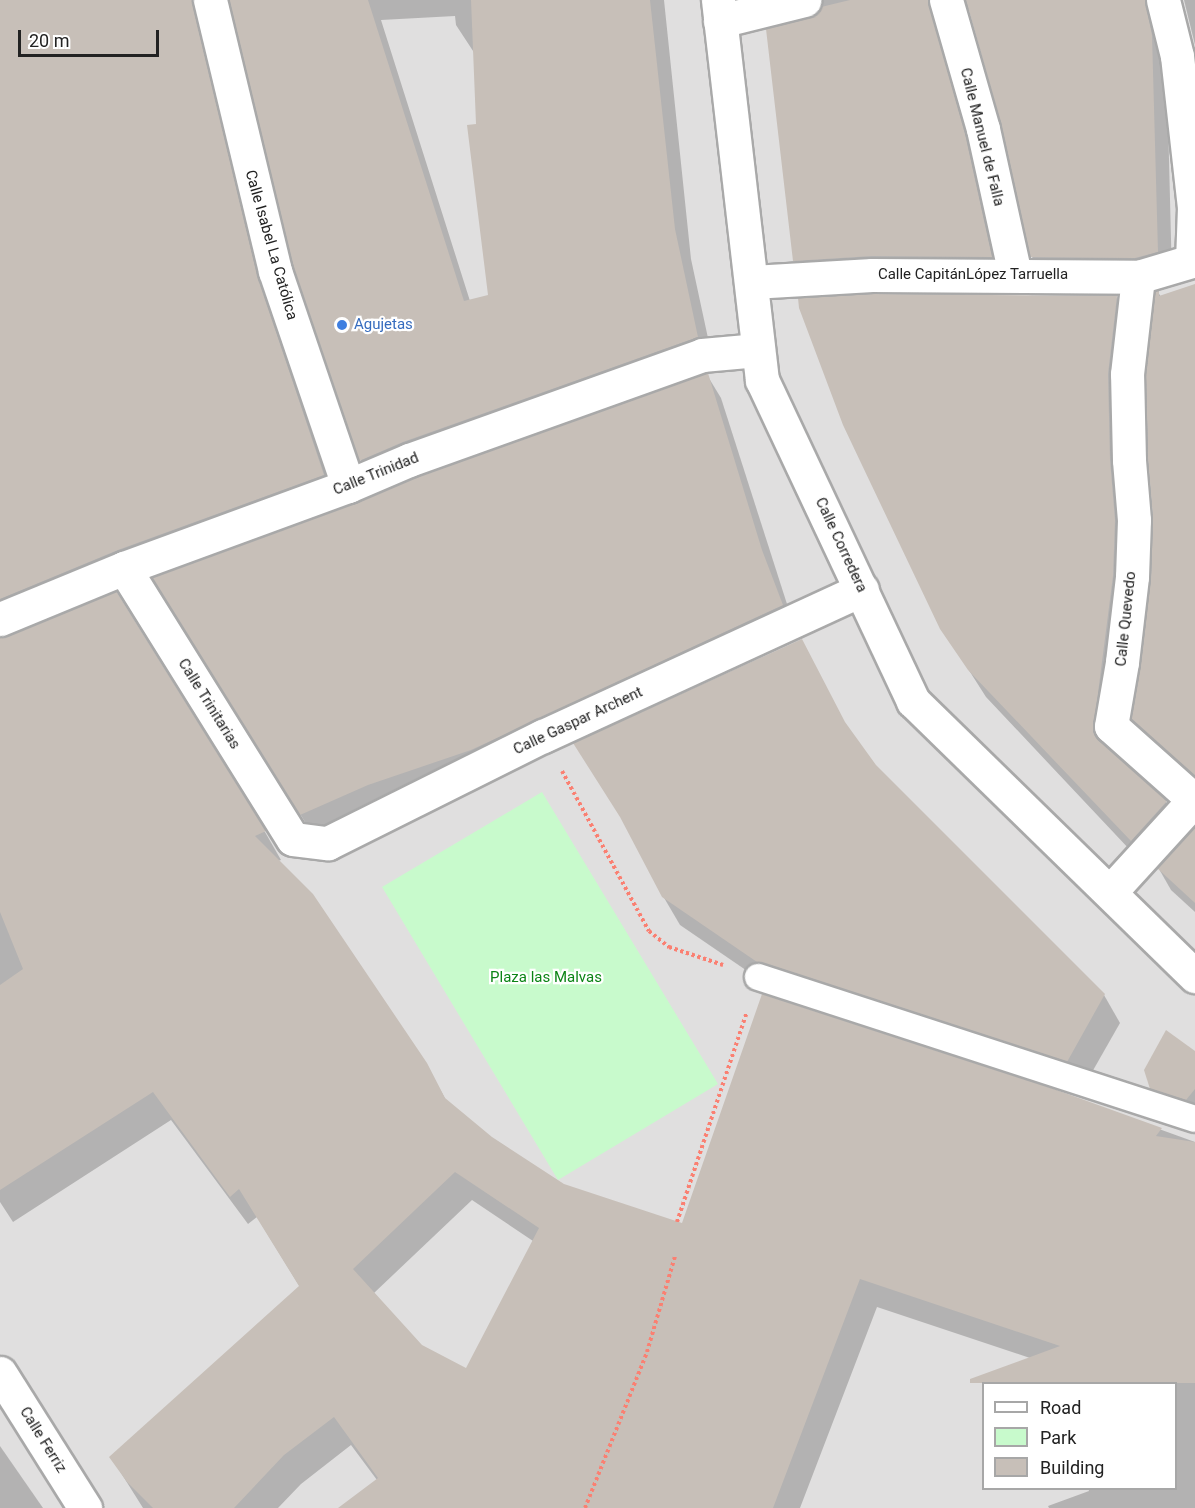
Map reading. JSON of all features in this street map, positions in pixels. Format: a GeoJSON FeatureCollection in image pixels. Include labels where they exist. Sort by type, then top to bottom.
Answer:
{"type":"FeatureCollection","features":[{"type":"Feature","properties":{"kind":"street","name":"Calle Isabel La Católica"},"geometry":{"type":"LineString","coordinates":[[210,0],[274,271],[348,486]]}},
{"type":"Feature","properties":{"kind":"street"},"geometry":{"type":"LineString","coordinates":[[719,11],[804,0]]}},
{"type":"Feature","properties":{"kind":"street","name":"Calle Manuel de Falla"},"geometry":{"type":"LineString","coordinates":[[946,0],[983,129],[1014,275]]}},
{"type":"Feature","properties":{"kind":"street"},"geometry":{"type":"LineString","coordinates":[[1163,0],[1178,56],[1194,207],[1194,260]]}},
{"type":"Feature","properties":{"kind":"street","name":"Calle Corredera"},"geometry":{"type":"LineString","coordinates":[[719,11],[762,380],[913,701],[1195,976]]}},
{"type":"Feature","properties":{"kind":"street","name":"Calle CapitánLópez Tarruella"},"geometry":{"type":"LineString","coordinates":[[752,282],[872,275],[1138,277],[1194,260]]}},
{"type":"Feature","properties":{"kind":"street","name":"Calle Quevedo"},"geometry":{"type":"LineString","coordinates":[[1110,892],[1194,800],[1111,726],[1122,662],[1132,577],[1134,520],[1129,460],[1127,374],[1138,277]]}},
{"type":"Feature","properties":{"kind":"street","name":"Calle Trinidad"},"geometry":{"type":"LineString","coordinates":[[0,620],[124,568],[348,486],[409,460],[702,355],[758,350]]}},
{"type":"Feature","properties":{"kind":"street","name":"Calle Trinitarias"},"geometry":{"type":"LineString","coordinates":[[124,568],[293,839]]}},
{"type":"Feature","properties":{"kind":"street","name":"Calle Gaspar Archent"},"geometry":{"type":"LineString","coordinates":[[293,839],[328,843],[543,736],[862,589]]}},
{"type":"Feature","properties":{"kind":"street","name":"Calle Ferriz"},"geometry":{"type":"LineString","coordinates":[[0,1372],[85,1508]]}},
{"type":"Feature","properties":{"kind":"lane"},"geometry":{"type":"LineString","coordinates":[[758,977],[1195,1119]]}},
{"type":"Feature","properties":{"kind":"path"},"geometry":{"type":"LineString","coordinates":[[543,736],[649,931],[669,947],[758,977],[677,1222]]}},
{"type":"Feature","properties":{"kind":"path"},"geometry":{"type":"LineString","coordinates":[[585,1508],[647,1352],[675,1256]]}},
{"type":"Feature","properties":{"kind":"shaded area"},"geometry":{"type":"Polygon","coordinates":[[[0,0],[1195,0],[1195,1508],[0,1508],[0,0]]]}},
{"type":"Feature","properties":{"kind":"green space","name":"Plaza las Malvas"},"geometry":{"type":"Polygon","coordinates":[[[542,792],[718,1084],[558,1180],[382,887],[542,792]]]}},
{"type":"Feature","properties":{"kind":"building"},"geometry":{"type":"Polygon","coordinates":[[[0,0],[192,0],[257,275],[324,475],[118,550],[0,599],[0,0]]]}},
{"type":"Feature","properties":{"kind":"building"},"geometry":{"type":"Polygon","coordinates":[[[229,0],[368,0],[464,301],[488,295],[467,125],[476,124],[471,0],[650,0],[675,229],[698,337],[403,442],[359,461],[293,266],[229,0]]]}},
{"type":"Feature","properties":{"kind":"building"},"geometry":{"type":"Polygon","coordinates":[[[850,0],[928,0],[965,134],[992,257],[872,256],[793,261],[766,29],[809,18],[821,7],[850,0]]]}},
{"type":"Feature","properties":{"kind":"building"},"geometry":{"type":"Polygon","coordinates":[[[966,0],[1145,0],[1152,35],[1158,252],[1135,258],[1030,257],[1001,124],[966,0]]]}},
{"type":"Feature","properties":{"kind":"building"},"geometry":{"type":"Polygon","coordinates":[[[1195,284],[1195,776],[1131,719],[1151,578],[1153,518],[1148,459],[1146,375],[1155,291],[1159,290],[1159,296],[1195,284]]]}},
{"type":"Feature","properties":{"kind":"building"},"geometry":{"type":"Polygon","coordinates":[[[872,294],[1117,296],[1108,374],[1110,460],[1115,520],[1113,576],[1093,732],[1167,801],[1131,841],[968,670],[940,629],[843,425],[799,308],[798,298],[872,294]]]}},
{"type":"Feature","properties":{"kind":"building"},"geometry":{"type":"Polygon","coordinates":[[[708,373],[762,550],[783,605],[471,750],[368,785],[300,815],[152,578],[354,504],[416,477],[708,373]]]}},
{"type":"Feature","properties":{"kind":"building"},"geometry":{"type":"Polygon","coordinates":[[[116,591],[266,831],[255,836],[313,894],[427,1063],[445,1098],[492,1137],[564,1184],[682,1223],[762,994],[1051,1088],[1162,1128],[1156,1136],[1195,1142],[1195,1383],[970,1383],[970,1379],[1060,1346],[860,1279],[773,1508],[338,1508],[378,1478],[334,1417],[284,1455],[234,1508],[153,1508],[127,1482],[109,1457],[299,1286],[239,1189],[230,1197],[153,1092],[0,1190],[0,985],[23,969],[0,912],[0,637],[116,591]],[[455,1172],[353,1269],[422,1345],[466,1368],[539,1228],[455,1172]]]}},
{"type":"Feature","properties":{"kind":"building"},"geometry":{"type":"Polygon","coordinates":[[[802,639],[845,722],[876,765],[1105,994],[1067,1062],[757,962],[662,897],[620,817],[573,743],[802,639]]]}},
{"type":"Feature","properties":{"kind":"building"},"geometry":{"type":"Polygon","coordinates":[[[1195,827],[1195,903],[1157,868],[1195,827]]]}},
{"type":"Feature","properties":{"kind":"building"},"geometry":{"type":"Polygon","coordinates":[[[1166,1030],[1195,1051],[1195,1089],[1186,1100],[1150,1089],[1144,1070],[1166,1030]]]}},
{"type":"Feature","properties":{"kind":"place","name":"Agujetas"},"geometry":{"type":"Point","coordinates":[342,325]}}]}
